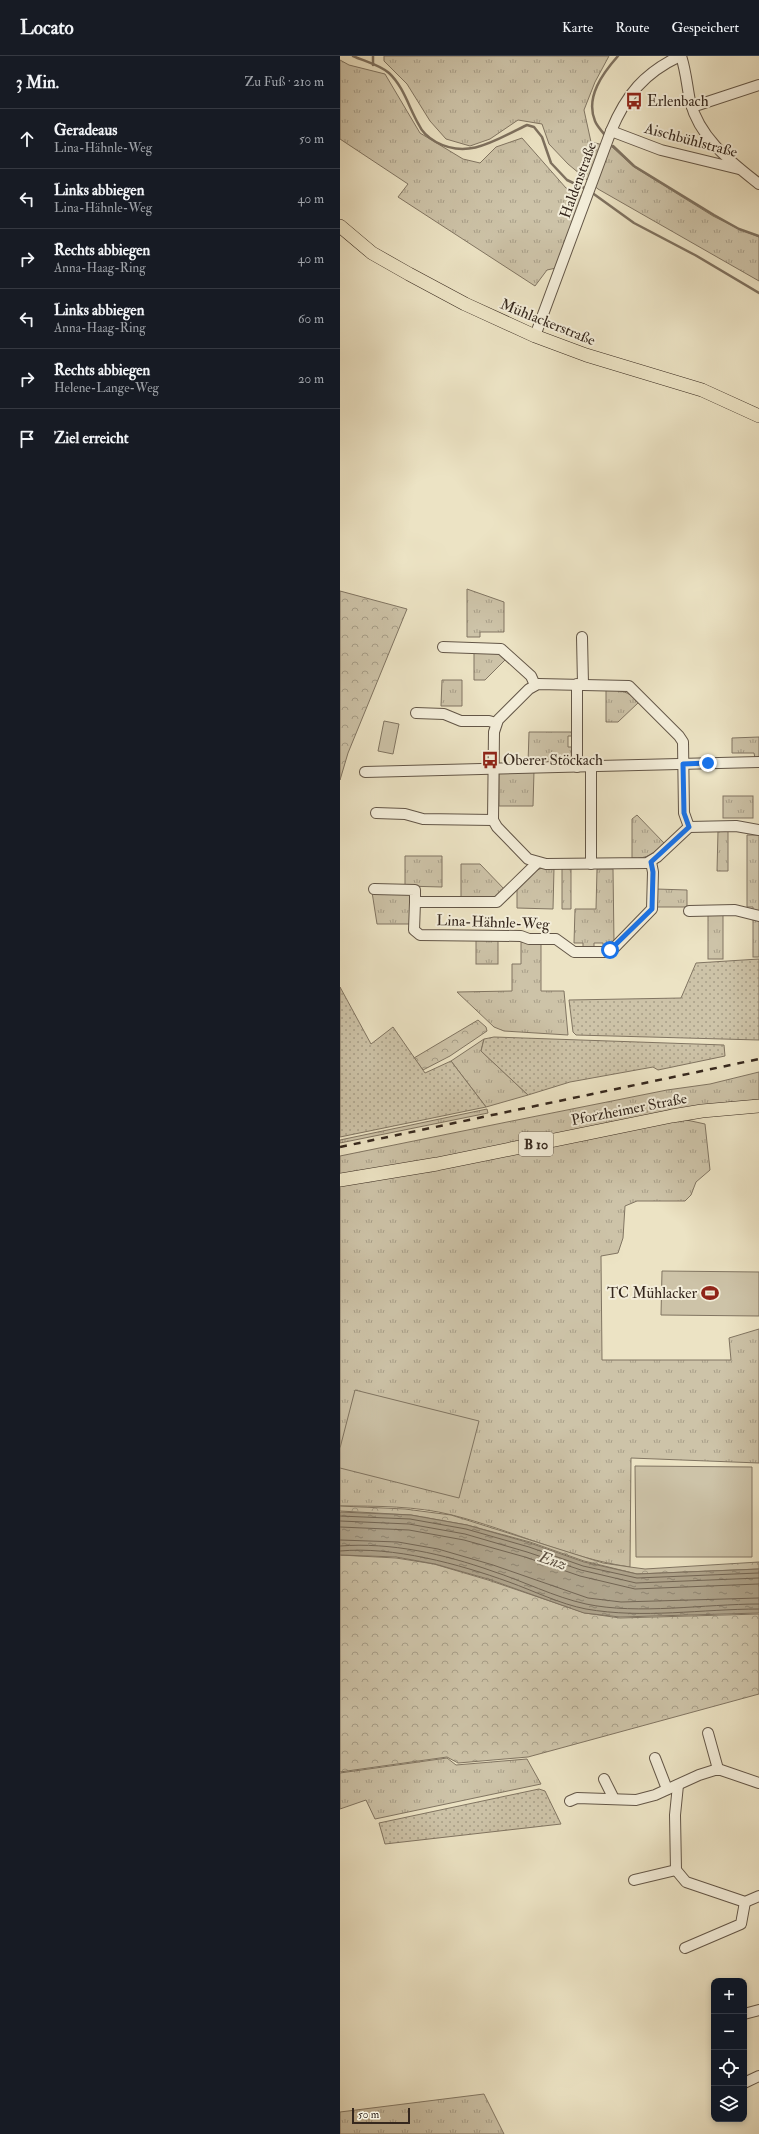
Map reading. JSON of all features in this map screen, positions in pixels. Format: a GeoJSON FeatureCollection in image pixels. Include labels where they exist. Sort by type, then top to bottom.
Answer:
{"type":"FeatureCollection","features":[{"type":"Feature","properties":{"kind":"main road","name":"Mühlackerstraße"},"geometry":{"type":"LineString","coordinates":[[340,226],[372,253],[464,304],[535,336],[586,355],[702,390],[759,416]]}},
{"type":"Feature","properties":{"kind":"main road","name":"Pforzheimer Straße"},"geometry":{"type":"LineString","coordinates":[[340,1180],[437,1164],[672,1116],[702,1111],[759,1106]]}},
{"type":"Feature","properties":{"kind":"street"},"geometry":{"type":"LineString","coordinates":[[681,56],[692,107],[700,125],[710,140],[739,168]]}},
{"type":"Feature","properties":{"kind":"street","name":"Haldenstraße"},"geometry":{"type":"LineString","coordinates":[[535,336],[587,200],[611,131],[630,95],[642,80],[657,68],[681,56]]}},
{"type":"Feature","properties":{"kind":"street"},"geometry":{"type":"LineString","coordinates":[[692,107],[759,86]]}},
{"type":"Feature","properties":{"kind":"street","name":"Aischbühlstraße"},"geometry":{"type":"LineString","coordinates":[[611,131],[661,150],[738,170],[739,168],[759,184]]}},
{"type":"Feature","properties":{"kind":"street"},"geometry":{"type":"LineString","coordinates":[[577,766],[582,637]]}},
{"type":"Feature","properties":{"kind":"street"},"geometry":{"type":"LineString","coordinates":[[443,647],[501,649],[531,676],[535,685]]}},
{"type":"Feature","properties":{"kind":"street"},"geometry":{"type":"LineString","coordinates":[[689,827],[684,813],[684,746],[679,736],[632,688],[624,684],[535,685],[496,724],[493,820],[497,827],[528,858],[537,862],[643,864],[651,862],[689,827],[736,826],[759,830]]}},
{"type":"Feature","properties":{"kind":"street"},"geometry":{"type":"LineString","coordinates":[[416,713],[444,714],[462,721],[489,721],[496,724]]}},
{"type":"Feature","properties":{"kind":"street"},"geometry":{"type":"LineString","coordinates":[[365,772],[759,762]]}},
{"type":"Feature","properties":{"kind":"street"},"geometry":{"type":"LineString","coordinates":[[590,864],[591,766]]}},
{"type":"Feature","properties":{"kind":"street"},"geometry":{"type":"LineString","coordinates":[[376,813],[405,814],[423,819],[493,820]]}},
{"type":"Feature","properties":{"kind":"street","name":"Lina-Hähnle-Weg"},"geometry":{"type":"LineString","coordinates":[[537,862],[497,902],[415,902],[414,930],[420,935],[521,936],[529,939],[556,939],[574,952],[604,952],[615,947],[652,909],[653,872],[651,862]]}},
{"type":"Feature","properties":{"kind":"street"},"geometry":{"type":"LineString","coordinates":[[374,889],[415,890],[415,902]]}},
{"type":"Feature","properties":{"kind":"street"},"geometry":{"type":"LineString","coordinates":[[690,911],[735,910],[759,916]]}},
{"type":"Feature","properties":{"kind":"street"},"geometry":{"type":"LineString","coordinates":[[708,1733],[718,1769]]}},
{"type":"Feature","properties":{"kind":"street"},"geometry":{"type":"LineString","coordinates":[[655,1758],[667,1789]]}},
{"type":"Feature","properties":{"kind":"street"},"geometry":{"type":"LineString","coordinates":[[570,1801],[577,1798],[636,1800],[718,1769],[759,1782]]}},
{"type":"Feature","properties":{"kind":"street"},"geometry":{"type":"LineString","coordinates":[[604,1779],[614,1799]]}},
{"type":"Feature","properties":{"kind":"street"},"geometry":{"type":"LineString","coordinates":[[678,1784],[675,1815],[676,1870],[686,1882],[745,1902],[759,1896]]}},
{"type":"Feature","properties":{"kind":"street"},"geometry":{"type":"LineString","coordinates":[[634,1880],[676,1870]]}},
{"type":"Feature","properties":{"kind":"street"},"geometry":{"type":"LineString","coordinates":[[685,1948],[741,1924],[745,1902]]}},
{"type":"Feature","properties":{"kind":"street"},"geometry":{"type":"LineString","coordinates":[[747,2013],[759,2010]]}},
{"type":"Feature","properties":{"kind":"street"},"geometry":{"type":"LineString","coordinates":[[747,2082],[759,2076]]}},
{"type":"Feature","properties":{"kind":"green space"},"geometry":{"type":"Polygon","coordinates":[[[384,56],[609,56],[595,82],[584,110],[591,142],[612,147],[634,167],[713,216],[759,237],[759,281],[598,189],[568,164],[549,144],[542,124],[518,120],[490,139],[470,146],[446,139],[430,121],[407,84],[384,61],[384,56]]]}},
{"type":"Feature","properties":{"kind":"green space"},"geometry":{"type":"Polygon","coordinates":[[[340,60],[349,65],[385,74],[420,133],[463,159],[480,163],[496,147],[522,138],[566,188],[584,198],[556,268],[547,270],[535,286],[398,197],[408,184],[340,139],[340,60]]]}},
{"type":"Feature","properties":{"kind":"green space"},"geometry":{"type":"Polygon","coordinates":[[[467,589],[504,602],[504,632],[480,632],[480,637],[467,637],[467,589]]]}},
{"type":"Feature","properties":{"kind":"green space"},"geometry":{"type":"Polygon","coordinates":[[[340,591],[407,609],[348,753],[340,780],[340,591]]]}},
{"type":"Feature","properties":{"kind":"green space"},"geometry":{"type":"Polygon","coordinates":[[[474,651],[497,651],[508,657],[485,680],[474,680],[474,651]]]}},
{"type":"Feature","properties":{"kind":"green space"},"geometry":{"type":"Polygon","coordinates":[[[442,680],[462,680],[462,706],[441,706],[442,680]]]}},
{"type":"Feature","properties":{"kind":"green space"},"geometry":{"type":"Polygon","coordinates":[[[606,690],[624,692],[631,695],[639,702],[618,722],[606,722],[606,690]]]}},
{"type":"Feature","properties":{"kind":"green space"},"geometry":{"type":"Polygon","coordinates":[[[384,721],[399,724],[393,754],[378,751],[384,721]]]}},
{"type":"Feature","properties":{"kind":"green space"},"geometry":{"type":"Polygon","coordinates":[[[529,732],[574,732],[574,736],[568,736],[568,747],[573,747],[573,763],[528,764],[529,732]]]}},
{"type":"Feature","properties":{"kind":"green space"},"geometry":{"type":"Polygon","coordinates":[[[759,737],[759,758],[755,758],[754,753],[732,753],[732,738],[759,737]]]}},
{"type":"Feature","properties":{"kind":"green space"},"geometry":{"type":"Polygon","coordinates":[[[534,771],[533,806],[499,806],[499,772],[534,771]]]}},
{"type":"Feature","properties":{"kind":"green space"},"geometry":{"type":"Polygon","coordinates":[[[723,796],[753,796],[753,818],[723,818],[723,796]]]}},
{"type":"Feature","properties":{"kind":"green space"},"geometry":{"type":"Polygon","coordinates":[[[637,815],[664,843],[657,850],[646,857],[632,858],[632,819],[637,815]]]}},
{"type":"Feature","properties":{"kind":"green space"},"geometry":{"type":"Polygon","coordinates":[[[718,831],[728,831],[728,871],[717,871],[718,831]]]}},
{"type":"Feature","properties":{"kind":"green space"},"geometry":{"type":"Polygon","coordinates":[[[747,835],[759,835],[759,913],[753,913],[753,907],[747,907],[747,835]]]}},
{"type":"Feature","properties":{"kind":"green space"},"geometry":{"type":"Polygon","coordinates":[[[405,856],[442,856],[442,887],[405,886],[405,856]]]}},
{"type":"Feature","properties":{"kind":"green space"},"geometry":{"type":"Polygon","coordinates":[[[461,864],[480,864],[506,891],[493,899],[461,899],[461,864]]]}},
{"type":"Feature","properties":{"kind":"green space"},"geometry":{"type":"Polygon","coordinates":[[[542,868],[554,868],[553,909],[517,908],[517,888],[537,870],[542,868]]]}},
{"type":"Feature","properties":{"kind":"green space"},"geometry":{"type":"Polygon","coordinates":[[[562,868],[571,869],[571,909],[562,909],[562,868]]]}},
{"type":"Feature","properties":{"kind":"green space"},"geometry":{"type":"Polygon","coordinates":[[[597,869],[613,869],[614,943],[603,948],[603,943],[594,943],[594,948],[583,948],[583,943],[574,943],[575,909],[596,909],[597,869]]]}},
{"type":"Feature","properties":{"kind":"green space"},"geometry":{"type":"Polygon","coordinates":[[[656,889],[687,890],[687,907],[656,907],[656,889]]]}},
{"type":"Feature","properties":{"kind":"green space"},"geometry":{"type":"Polygon","coordinates":[[[372,892],[412,893],[411,924],[377,924],[372,892]]]}},
{"type":"Feature","properties":{"kind":"green space"},"geometry":{"type":"Polygon","coordinates":[[[708,913],[723,913],[723,959],[708,959],[708,913]]]}},
{"type":"Feature","properties":{"kind":"green space"},"geometry":{"type":"Polygon","coordinates":[[[753,919],[759,919],[759,957],[753,957],[753,919]]]}},
{"type":"Feature","properties":{"kind":"green space"},"geometry":{"type":"Polygon","coordinates":[[[476,939],[498,939],[498,964],[476,964],[476,939]]]}},
{"type":"Feature","properties":{"kind":"green space"},"geometry":{"type":"Polygon","coordinates":[[[521,942],[541,942],[541,991],[564,991],[568,1035],[504,1031],[494,1027],[457,992],[512,991],[512,964],[521,964],[521,942]]]}},
{"type":"Feature","properties":{"kind":"green space"},"geometry":{"type":"Polygon","coordinates":[[[759,959],[759,1040],[576,1035],[573,1032],[569,1000],[681,998],[696,963],[759,959]]]}},
{"type":"Feature","properties":{"kind":"green space"},"geometry":{"type":"Polygon","coordinates":[[[340,987],[371,1044],[393,1027],[425,1073],[451,1061],[486,1107],[340,1137],[340,987]]]}},
{"type":"Feature","properties":{"kind":"green space"},"geometry":{"type":"Polygon","coordinates":[[[478,1020],[486,1027],[487,1031],[450,1056],[423,1070],[414,1058],[478,1020]]]}},
{"type":"Feature","properties":{"kind":"green space"},"geometry":{"type":"Polygon","coordinates":[[[494,1037],[724,1045],[725,1056],[658,1070],[653,1067],[570,1082],[528,1095],[481,1051],[484,1039],[494,1037]]]}},
{"type":"Feature","properties":{"kind":"green space"},"geometry":{"type":"Polygon","coordinates":[[[484,1039],[481,1051],[528,1095],[486,1107],[451,1061],[484,1039]]]}},
{"type":"Feature","properties":{"kind":"green space"},"geometry":{"type":"Polygon","coordinates":[[[759,1072],[759,1100],[707,1105],[434,1160],[340,1175],[340,1156],[667,1090],[710,1084],[759,1072]]]}},
{"type":"Feature","properties":{"kind":"green space"},"geometry":{"type":"Polygon","coordinates":[[[487,1109],[488,1113],[340,1143],[340,1140],[487,1109]]]}},
{"type":"Feature","properties":{"kind":"green space"},"geometry":{"type":"Polygon","coordinates":[[[682,1119],[705,1124],[710,1170],[696,1182],[691,1195],[685,1201],[637,1201],[625,1206],[623,1238],[618,1253],[601,1256],[602,1360],[731,1360],[729,1338],[759,1329],[759,1463],[631,1458],[630,1567],[607,1563],[562,1551],[474,1521],[439,1512],[396,1507],[340,1506],[340,1186],[682,1119]]]}},
{"type":"Feature","properties":{"kind":"green space","name":"TC Mühlacker"},"geometry":{"type":"Polygon","coordinates":[[[662,1271],[759,1272],[759,1316],[661,1315],[662,1271]]]}},
{"type":"Feature","properties":{"kind":"green space"},"geometry":{"type":"Polygon","coordinates":[[[355,1390],[479,1421],[459,1498],[340,1468],[340,1448],[355,1390]]]}},
{"type":"Feature","properties":{"kind":"green space"},"geometry":{"type":"Polygon","coordinates":[[[635,1466],[752,1467],[752,1557],[636,1557],[635,1466]]]}},
{"type":"Feature","properties":{"kind":"green space"},"geometry":{"type":"Polygon","coordinates":[[[340,1506],[405,1509],[451,1515],[603,1563],[645,1569],[759,1562],[759,1569],[637,1574],[584,1561],[530,1542],[467,1525],[411,1515],[340,1511],[340,1506]]]}},
{"type":"Feature","properties":{"kind":"green space"},"geometry":{"type":"Polygon","coordinates":[[[340,1555],[396,1558],[434,1564],[488,1580],[585,1613],[620,1618],[759,1614],[759,1694],[528,1757],[458,1763],[447,1757],[340,1772],[340,1555]]]}},
{"type":"Feature","properties":{"kind":"green space"},"geometry":{"type":"Polygon","coordinates":[[[447,1758],[456,1765],[527,1759],[541,1784],[375,1819],[366,1800],[340,1809],[340,1773],[447,1758]]]}},
{"type":"Feature","properties":{"kind":"green space"},"geometry":{"type":"Polygon","coordinates":[[[539,1789],[545,1791],[561,1824],[385,1844],[379,1823],[539,1789]]]}},
{"type":"Feature","properties":{"kind":"green space"},"geometry":{"type":"Polygon","coordinates":[[[484,2094],[504,2134],[340,2134],[340,2112],[484,2094]]]}},
{"type":"Feature","properties":{"kind":"water","name":"Enz"},"geometry":{"type":"Polygon","coordinates":[[[340,1512],[411,1515],[467,1525],[530,1543],[584,1562],[637,1574],[759,1569],[759,1613],[620,1617],[584,1613],[488,1579],[435,1564],[396,1557],[340,1555],[340,1512]]]}},
{"type":"Feature","properties":{"kind":"waterway","name":"Erlenbach"},"geometry":{"type":"LineString","coordinates":[[353,56],[377,65],[389,73],[399,85],[422,130],[428,137],[436,142],[448,147],[460,149],[471,148],[483,146],[527,125],[534,127],[542,137],[551,163],[567,180],[586,189]]}},
{"type":"Feature","properties":{"kind":"waterway"},"geometry":{"type":"LineString","coordinates":[[373,56],[373,65]]}},
{"type":"Feature","properties":{"kind":"waterway"},"geometry":{"type":"LineString","coordinates":[[604,134],[595,121],[592,103],[601,78],[618,56]]}},
{"type":"Feature","properties":{"kind":"waterway"},"geometry":{"type":"LineString","coordinates":[[613,146],[634,166],[714,215],[739,229],[759,236]]}},
{"type":"Feature","properties":{"kind":"waterway","name":"Erlenbach"},"geometry":{"type":"LineString","coordinates":[[591,192],[634,223],[695,255],[759,293]]}},
{"type":"Feature","properties":{"kind":"railway"},"geometry":{"type":"LineString","coordinates":[[340,1147],[759,1059]]}},
{"type":"Feature","properties":{"kind":"place","name":"Erlenbach"},"geometry":{"type":"Point","coordinates":[634,101]}},
{"type":"Feature","properties":{"kind":"place","name":"Oberer Stöckach"},"geometry":{"type":"Point","coordinates":[490,760]}},
{"type":"Feature","properties":{"kind":"place","name":"TC Mühlacker"},"geometry":{"type":"Point","coordinates":[710,1293]}},
{"type":"Feature","properties":{"kind":"route"},"geometry":{"type":"LineString","coordinates":[[610,950],[613,949],[650,913],[653,904],[653,872],[651,862],[658,858],[683,831],[689,827],[685,821],[684,813],[683,764],[708,763]]}}]}
